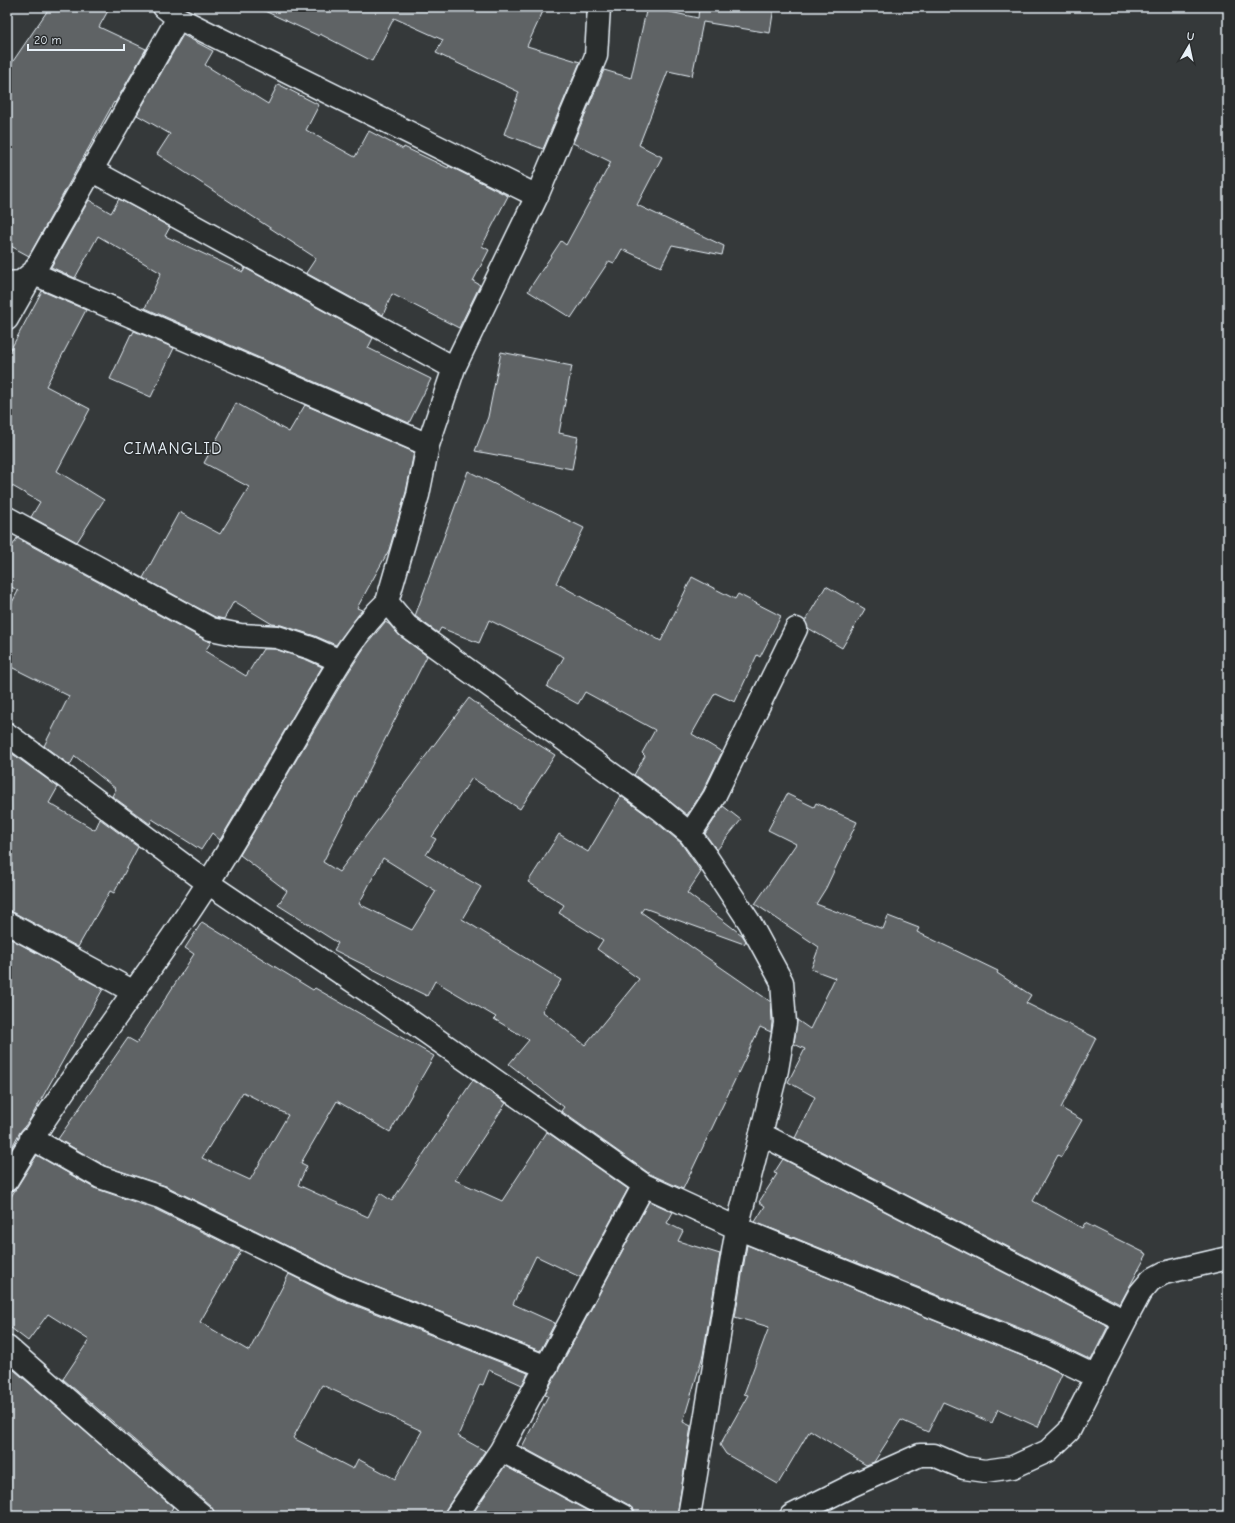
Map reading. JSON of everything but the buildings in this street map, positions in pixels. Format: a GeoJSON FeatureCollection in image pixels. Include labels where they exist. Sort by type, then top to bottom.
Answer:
{"type":"FeatureCollection","features":[{"type":"Feature","properties":{"kind":"street"},"geometry":{"type":"LineString","coordinates":[[7,1180],[31,1138],[134,992],[208,883],[340,661],[374,615],[387,602],[418,495],[428,445],[454,368],[537,196],[596,56],[599,7]]}},
{"type":"Feature","properties":{"kind":"street"},"geometry":{"type":"LineString","coordinates":[[7,319],[92,170],[171,12],[537,196]]}},
{"type":"Feature","properties":{"kind":"street"},"geometry":{"type":"LineString","coordinates":[[92,170],[454,368]]}},
{"type":"Feature","properties":{"kind":"street"},"geometry":{"type":"LineString","coordinates":[[7,282],[21,282],[32,273]]}},
{"type":"Feature","properties":{"kind":"street"},"geometry":{"type":"LineString","coordinates":[[32,273],[428,445]]}},
{"type":"Feature","properties":{"kind":"street"},"geometry":{"type":"LineString","coordinates":[[7,518],[211,629],[240,635],[277,637],[311,648],[340,661]]}},
{"type":"Feature","properties":{"kind":"street"},"geometry":{"type":"LineString","coordinates":[[387,602],[407,626],[660,809],[690,834],[750,923],[782,982],[785,1023],[777,1070],[737,1228],[689,1516]]}},
{"type":"Feature","properties":{"kind":"street"},"geometry":{"type":"LineString","coordinates":[[690,834],[714,796],[796,629]]}},
{"type":"Feature","properties":{"kind":"street"},"geometry":{"type":"LineString","coordinates":[[7,734],[208,883],[382,1001],[644,1185],[737,1228],[1038,1349],[1097,1377]]}},
{"type":"Feature","properties":{"kind":"street"},"geometry":{"type":"LineString","coordinates":[[7,923],[134,992]]}},
{"type":"Feature","properties":{"kind":"street"},"geometry":{"type":"LineString","coordinates":[[761,1134],[1125,1321]]}},
{"type":"Feature","properties":{"kind":"street"},"geometry":{"type":"LineString","coordinates":[[31,1138],[100,1177],[160,1197],[341,1286],[547,1367]]}},
{"type":"Feature","properties":{"kind":"street"},"geometry":{"type":"LineString","coordinates":[[456,1516],[501,1450],[644,1185]]}},
{"type":"Feature","properties":{"kind":"street"},"geometry":{"type":"LineString","coordinates":[[791,1516],[853,1485],[920,1455],[934,1455],[964,1468],[985,1471],[1013,1467],[1048,1451],[1069,1431],[1140,1293],[1151,1280],[1164,1273],[1228,1258]]}},
{"type":"Feature","properties":{"kind":"street"},"geometry":{"type":"LineString","coordinates":[[7,1347],[202,1516]]}},
{"type":"Feature","properties":{"kind":"street"},"geometry":{"type":"LineString","coordinates":[[501,1450],[623,1516]]}},
{"type":"Feature","properties":{"kind":"district","name":"CIMANGLID"},"geometry":{"type":"Point","coordinates":[173,448]}}]}
